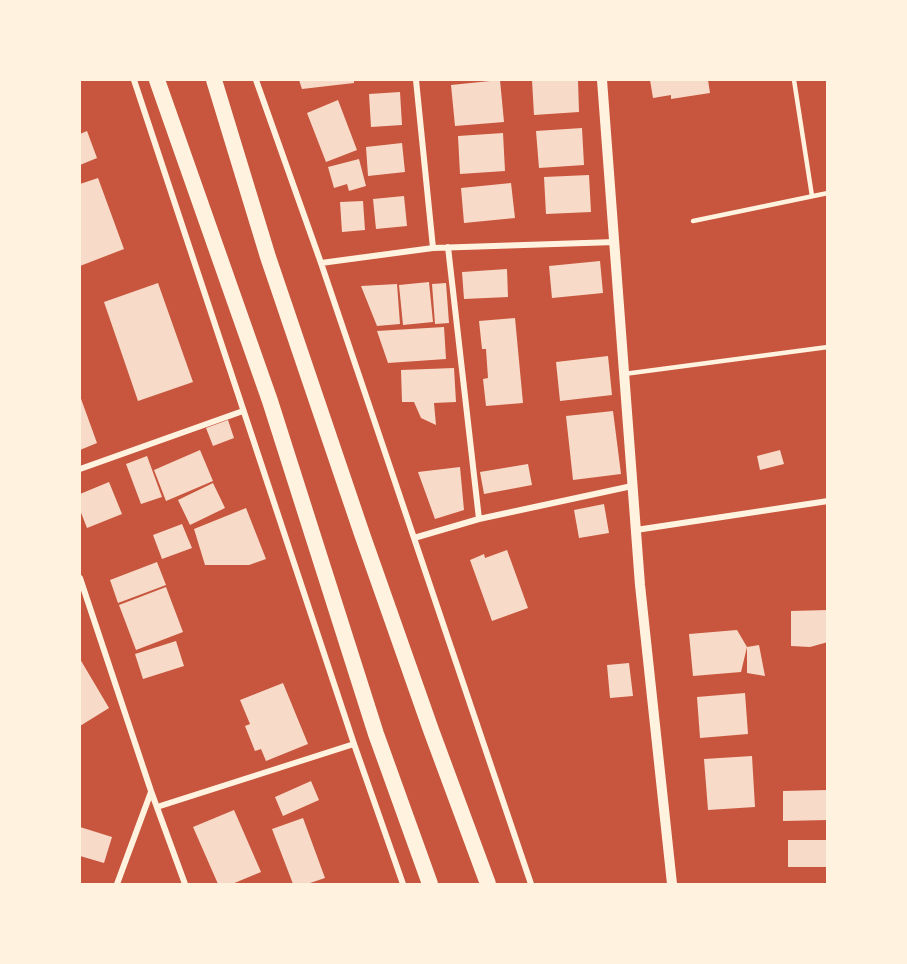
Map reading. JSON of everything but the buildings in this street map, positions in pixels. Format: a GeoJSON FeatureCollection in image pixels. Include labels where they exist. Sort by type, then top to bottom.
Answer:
{"type":"FeatureCollection","features":[{"type":"Feature","properties":{"kind":"highway"},"geometry":{"type":"LineString","coordinates":[[157,80],[266,390],[376,734],[430,885]]}},
{"type":"Feature","properties":{"kind":"highway"},"geometry":{"type":"LineString","coordinates":[[214,80],[268,257],[362,534],[488,885]]}},
{"type":"Feature","properties":{"kind":"street"},"geometry":{"type":"LineString","coordinates":[[134,80],[403,885]]}},
{"type":"Feature","properties":{"kind":"street"},"geometry":{"type":"LineString","coordinates":[[256,80],[321,263],[531,885]]}},
{"type":"Feature","properties":{"kind":"street"},"geometry":{"type":"LineString","coordinates":[[416,80],[434,248]]}},
{"type":"Feature","properties":{"kind":"street"},"geometry":{"type":"LineString","coordinates":[[602,80],[640,585],[672,885]]}},
{"type":"Feature","properties":{"kind":"street"},"geometry":{"type":"LineString","coordinates":[[321,263],[434,248],[615,242]]}},
{"type":"Feature","properties":{"kind":"street"},"geometry":{"type":"LineString","coordinates":[[448,247],[479,519]]}},
{"type":"Feature","properties":{"kind":"street"},"geometry":{"type":"LineString","coordinates":[[80,469],[243,411]]}},
{"type":"Feature","properties":{"kind":"street"},"geometry":{"type":"LineString","coordinates":[[414,538],[479,519],[632,486]]}},
{"type":"Feature","properties":{"kind":"street"},"geometry":{"type":"LineString","coordinates":[[636,530],[828,501]]}},
{"type":"Feature","properties":{"kind":"street"},"geometry":{"type":"LineString","coordinates":[[80,578],[185,885]]}},
{"type":"Feature","properties":{"kind":"street"},"geometry":{"type":"LineString","coordinates":[[157,807],[354,744]]}},
{"type":"Feature","properties":{"kind":"street"},"geometry":{"type":"LineString","coordinates":[[117,885],[151,791]]}},
{"type":"Feature","properties":{"kind":"lane"},"geometry":{"type":"LineString","coordinates":[[794,80],[812,196]]}},
{"type":"Feature","properties":{"kind":"lane"},"geometry":{"type":"LineString","coordinates":[[693,221],[828,193]]}},
{"type":"Feature","properties":{"kind":"lane"},"geometry":{"type":"LineString","coordinates":[[624,374],[828,346]]}}]}
